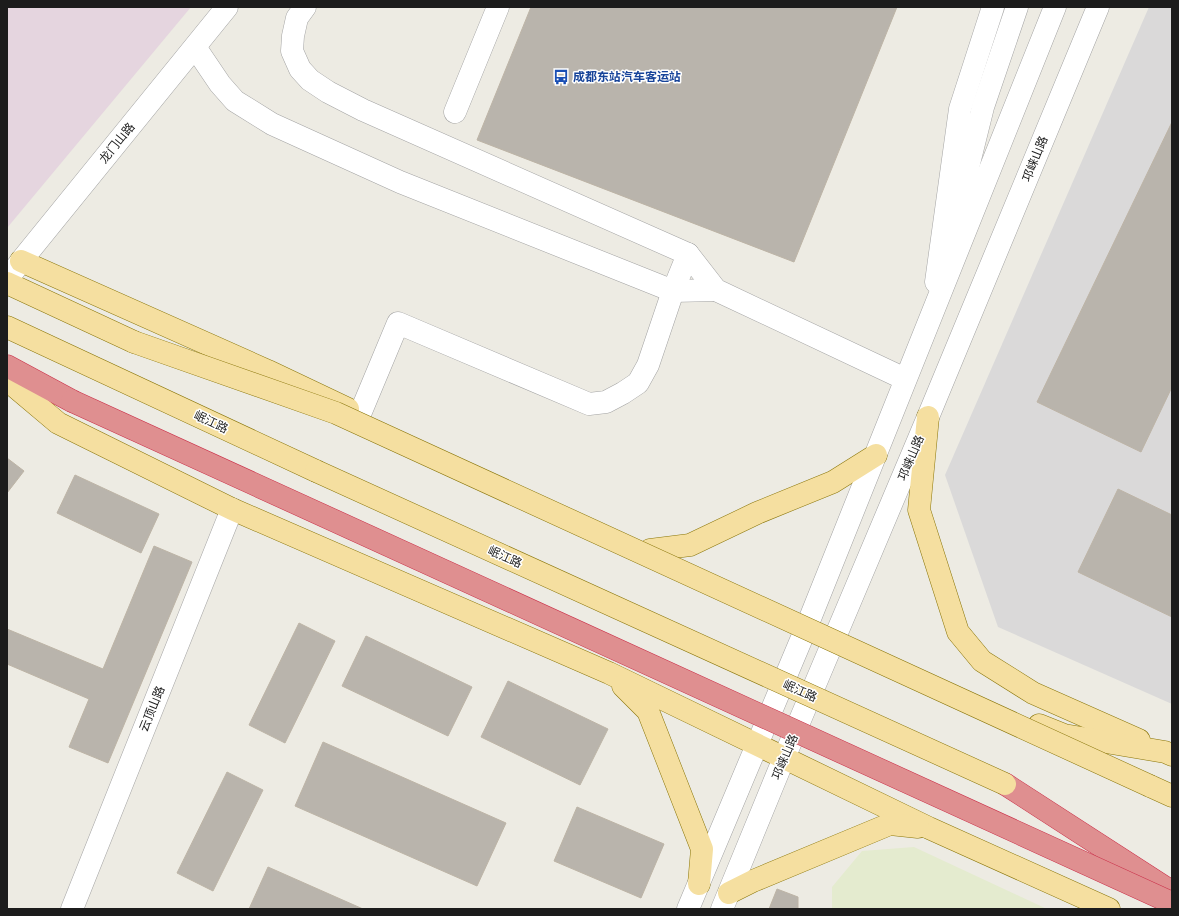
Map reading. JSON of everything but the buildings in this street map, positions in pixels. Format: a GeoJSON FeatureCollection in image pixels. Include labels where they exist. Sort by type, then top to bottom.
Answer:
{"type":"FeatureCollection","features":[{"type":"Feature","properties":{"kind":"highway"},"geometry":{"type":"LineString","coordinates":[[7,366],[72,400],[1172,903]]}},
{"type":"Feature","properties":{"kind":"highway"},"geometry":{"type":"LineString","coordinates":[[1005,784],[1172,892]]}},
{"type":"Feature","properties":{"kind":"main road"},"geometry":{"type":"LineString","coordinates":[[21,261],[268,371],[650,550],[837,633],[1009,713],[1064,735],[1169,754]]}},
{"type":"Feature","properties":{"kind":"main road"},"geometry":{"type":"LineString","coordinates":[[7,282],[134,342],[336,413],[1172,796]]}},
{"type":"Feature","properties":{"kind":"main road","name":"岷江路"},"geometry":{"type":"LineString","coordinates":[[7,327],[316,471],[1005,784]]}},
{"type":"Feature","properties":{"kind":"main road"},"geometry":{"type":"LineString","coordinates":[[7,380],[58,423],[232,509],[609,673],[929,828],[1108,909]]}},
{"type":"Feature","properties":{"kind":"main road"},"geometry":{"type":"LineString","coordinates":[[928,417],[919,510],[958,632],[982,661],[1033,693],[1169,754]]}},
{"type":"Feature","properties":{"kind":"main road"},"geometry":{"type":"LineString","coordinates":[[650,550],[690,545],[757,513],[833,482],[876,454]]}},
{"type":"Feature","properties":{"kind":"main road"},"geometry":{"type":"LineString","coordinates":[[609,673],[648,711],[702,849],[698,884]]}},
{"type":"Feature","properties":{"kind":"main road"},"geometry":{"type":"LineString","coordinates":[[725,901],[753,881],[890,824],[929,828]]}},
{"type":"Feature","properties":{"kind":"street","name":"龙门山路"},"geometry":{"type":"LineString","coordinates":[[7,282],[21,261],[227,7]]}},
{"type":"Feature","properties":{"kind":"street"},"geometry":{"type":"LineString","coordinates":[[305,7],[297,18],[293,36],[292,51],[300,69],[310,80],[328,92],[363,110],[688,254],[716,290]]}},
{"type":"Feature","properties":{"kind":"street"},"geometry":{"type":"LineString","coordinates":[[455,112],[498,7]]}},
{"type":"Feature","properties":{"kind":"street"},"geometry":{"type":"LineString","coordinates":[[932,315],[960,109],[993,7]]}},
{"type":"Feature","properties":{"kind":"street"},"geometry":{"type":"LineString","coordinates":[[932,315],[983,106],[1017,7]]}},
{"type":"Feature","properties":{"kind":"street"},"geometry":{"type":"LineString","coordinates":[[688,909],[809,621],[1055,7]]}},
{"type":"Feature","properties":{"kind":"street","name":"邛崃山路"},"geometry":{"type":"LineString","coordinates":[[725,901],[1098,7]]}},
{"type":"Feature","properties":{"kind":"street"},"geometry":{"type":"LineString","coordinates":[[195,47],[220,84],[235,101],[272,124],[400,182],[673,291],[716,290],[905,379]]}},
{"type":"Feature","properties":{"kind":"street"},"geometry":{"type":"LineString","coordinates":[[360,414],[398,323],[589,404],[606,402],[638,383],[648,365],[673,291],[688,254]]}},
{"type":"Feature","properties":{"kind":"street","name":"云顶山路"},"geometry":{"type":"LineString","coordinates":[[72,909],[232,509]]}},
{"type":"Feature","properties":{"kind":"shaded area"},"geometry":{"type":"Polygon","coordinates":[[[7,7],[191,7],[7,228],[7,7]]]}},
{"type":"Feature","properties":{"kind":"shaded area"},"geometry":{"type":"Polygon","coordinates":[[[1149,7],[1172,7],[1172,704],[998,627],[945,475],[1149,7]]]}},
{"type":"Feature","properties":{"kind":"green space"},"geometry":{"type":"Polygon","coordinates":[[[914,847],[1047,909],[832,909],[832,887],[862,851],[914,847]]]}},
{"type":"Feature","properties":{"kind":"place","name":"成都东站汽车客运站"},"geometry":{"type":"Point","coordinates":[561,77]}}]}
